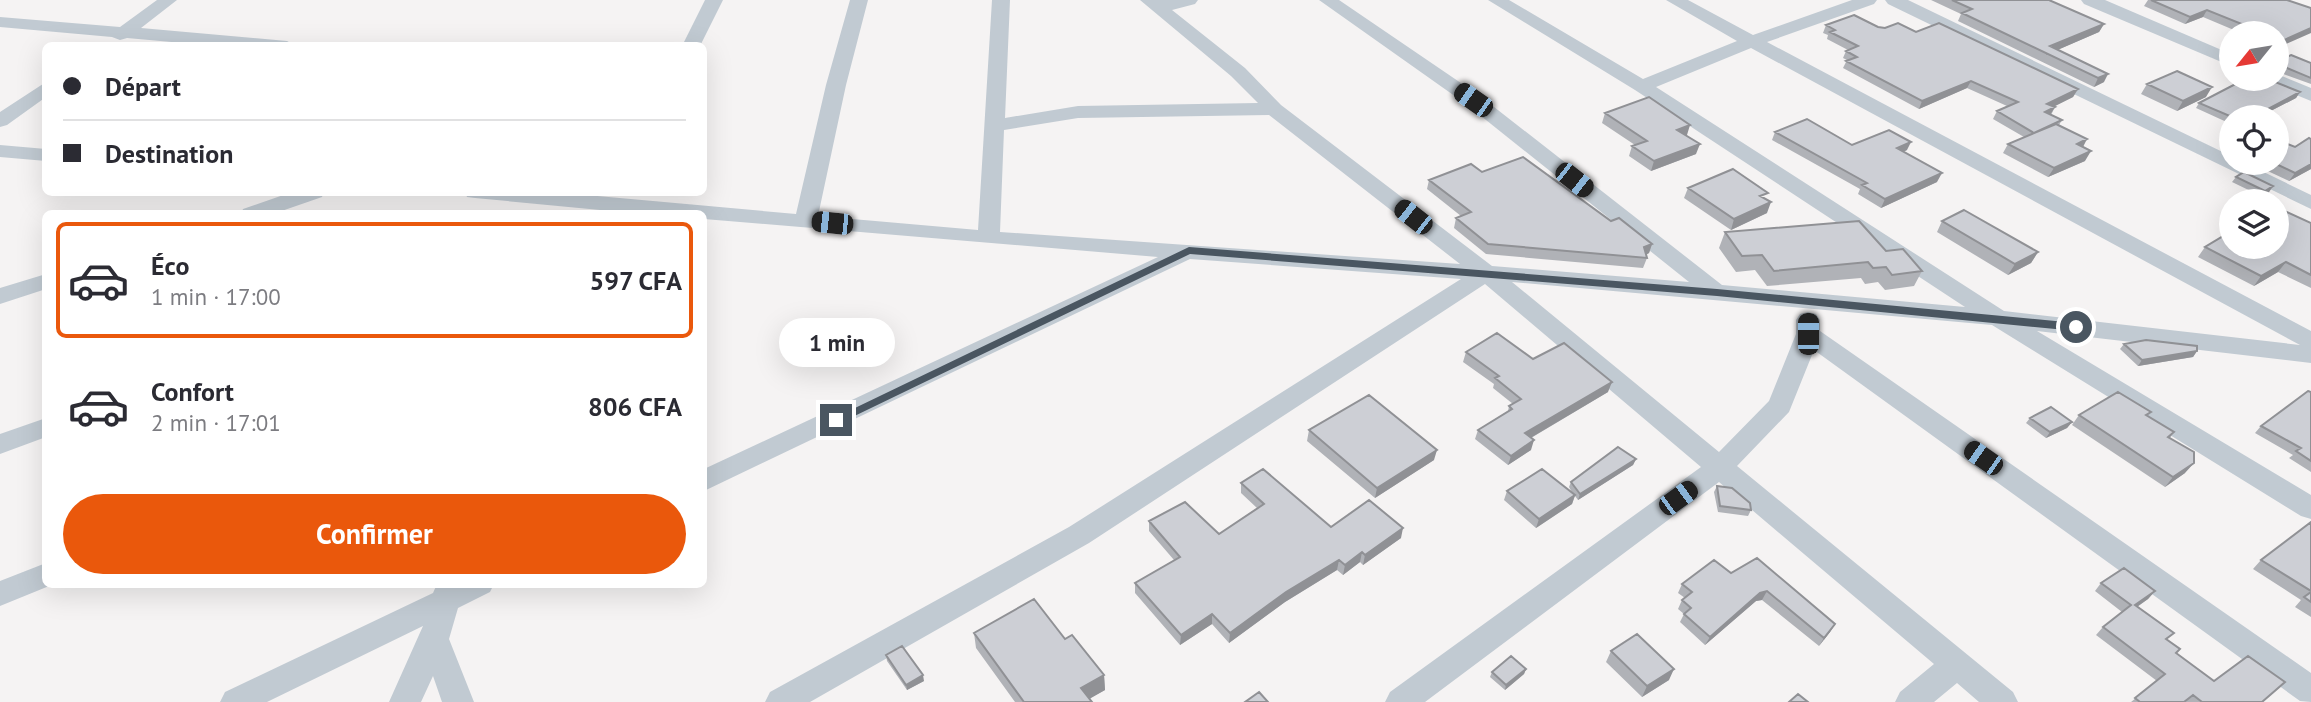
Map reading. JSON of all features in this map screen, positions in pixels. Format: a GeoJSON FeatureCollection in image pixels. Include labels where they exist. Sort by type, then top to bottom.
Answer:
{"type":"FeatureCollection","features":[{"type":"Feature","properties":{"kind":"street"},"geometry":{"type":"LineString","coordinates":[[110,42],[168,0]]}},
{"type":"Feature","properties":{"kind":"street"},"geometry":{"type":"LineString","coordinates":[[693,42],[714,0]]}},
{"type":"Feature","properties":{"kind":"street"},"geometry":{"type":"LineString","coordinates":[[806,220],[836,85],[859,0]]}},
{"type":"Feature","properties":{"kind":"street"},"geometry":{"type":"LineString","coordinates":[[989,238],[1001,0]]}},
{"type":"Feature","properties":{"kind":"street"},"geometry":{"type":"LineString","coordinates":[[1154,4],[1189,0]]}},
{"type":"Feature","properties":{"kind":"street"},"geometry":{"type":"LineString","coordinates":[[1328,0],[1473,100],[1717,292]]}},
{"type":"Feature","properties":{"kind":"street"},"geometry":{"type":"LineString","coordinates":[[1497,0],[1642,86],[1997,318],[2311,508]]}},
{"type":"Feature","properties":{"kind":"street"},"geometry":{"type":"LineString","coordinates":[[1675,0],[2311,341]]}},
{"type":"Feature","properties":{"kind":"street"},"geometry":{"type":"LineString","coordinates":[[1642,86],[1753,41],[1868,0]]}},
{"type":"Feature","properties":{"kind":"street"},"geometry":{"type":"LineString","coordinates":[[1894,0],[2311,203]]}},
{"type":"Feature","properties":{"kind":"street"},"geometry":{"type":"LineString","coordinates":[[2090,0],[2219,56]]}},
{"type":"Feature","properties":{"kind":"street"},"geometry":{"type":"LineString","coordinates":[[1154,4],[1238,72],[1274,109],[1486,272],[2002,702]]}},
{"type":"Feature","properties":{"kind":"street"},"geometry":{"type":"LineString","coordinates":[[0,22],[240,42]]}},
{"type":"Feature","properties":{"kind":"street"},"geometry":{"type":"LineString","coordinates":[[2289,85],[2311,95]]}},
{"type":"Feature","properties":{"kind":"street"},"geometry":{"type":"LineString","coordinates":[[0,121],[42,91]]}},
{"type":"Feature","properties":{"kind":"street"},"geometry":{"type":"LineString","coordinates":[[996,125],[1078,112],[1274,109]]}},
{"type":"Feature","properties":{"kind":"street"},"geometry":{"type":"LineString","coordinates":[[0,151],[42,155]]}},
{"type":"Feature","properties":{"kind":"street"},"geometry":{"type":"LineString","coordinates":[[262,210],[303,196]]}},
{"type":"Feature","properties":{"kind":"street"},"geometry":{"type":"LineString","coordinates":[[525,196],[692,210]]}},
{"type":"Feature","properties":{"kind":"street"},"geometry":{"type":"LineString","coordinates":[[707,211],[989,238],[1486,272],[1717,292],[1997,318],[2311,355]]}},
{"type":"Feature","properties":{"kind":"street"},"geometry":{"type":"LineString","coordinates":[[707,480],[1189,251]]}},
{"type":"Feature","properties":{"kind":"street"},"geometry":{"type":"LineString","coordinates":[[781,702],[1079,535],[1486,272]]}},
{"type":"Feature","properties":{"kind":"street"},"geometry":{"type":"LineString","coordinates":[[0,296],[42,282]]}},
{"type":"Feature","properties":{"kind":"street"},"geometry":{"type":"LineString","coordinates":[[1401,702],[1721,466],[1780,406],[1808,334],[1808,302]]}},
{"type":"Feature","properties":{"kind":"street"},"geometry":{"type":"LineString","coordinates":[[1808,334],[2311,691]]}},
{"type":"Feature","properties":{"kind":"street"},"geometry":{"type":"LineString","coordinates":[[0,444],[42,428]]}},
{"type":"Feature","properties":{"kind":"street"},"geometry":{"type":"LineString","coordinates":[[0,594],[42,577]]}},
{"type":"Feature","properties":{"kind":"street"},"geometry":{"type":"LineString","coordinates":[[236,702],[448,593],[466,588]]}},
{"type":"Feature","properties":{"kind":"street"},"geometry":{"type":"LineString","coordinates":[[405,702],[434,639],[448,593]]}},
{"type":"Feature","properties":{"kind":"street"},"geometry":{"type":"LineString","coordinates":[[434,639],[458,702]]}},
{"type":"Feature","properties":{"kind":"street"},"geometry":{"type":"LineString","coordinates":[[1912,702],[1956,665]]}},
{"type":"Feature","properties":{"kind":"building"},"geometry":{"type":"Polygon","coordinates":[[[1952,0],[2049,0],[2104,24],[2050,46],[2108,74],[2098,78],[1962,13],[1972,9],[1952,0]]]}},
{"type":"Feature","properties":{"kind":"building"},"geometry":{"type":"Polygon","coordinates":[[[2151,0],[2287,0],[2311,8],[2311,28],[2289,38],[2289,21],[2234,21],[2207,10],[2190,17],[2151,0]]]}},
{"type":"Feature","properties":{"kind":"building"},"geometry":{"type":"Polygon","coordinates":[[[1854,15],[1878,27],[1885,28],[1898,23],[1916,32],[1939,23],[2078,89],[2047,104],[2055,107],[2045,112],[2062,120],[2034,133],[1997,111],[2018,102],[1971,81],[1922,101],[1846,61],[1857,57],[1846,51],[1858,46],[1830,32],[1835,30],[1826,25],[1854,15]]]}},
{"type":"Feature","properties":{"kind":"building"},"geometry":{"type":"Polygon","coordinates":[[[2289,56],[2311,63],[2311,78],[2289,69],[2289,56]]]}},
{"type":"Feature","properties":{"kind":"building"},"geometry":{"type":"Polygon","coordinates":[[[2177,71],[2212,87],[2183,101],[2147,84],[2177,71]]]}},
{"type":"Feature","properties":{"kind":"building"},"geometry":{"type":"Polygon","coordinates":[[[2289,88],[2300,92],[2276,105],[2219,105],[2219,111],[2199,103],[2222,91],[2289,91],[2289,88]]]}},
{"type":"Feature","properties":{"kind":"building"},"geometry":{"type":"Polygon","coordinates":[[[1649,97],[1690,125],[1677,130],[1700,144],[1654,161],[1632,146],[1647,141],[1605,113],[1649,97]]]}},
{"type":"Feature","properties":{"kind":"building"},"geometry":{"type":"Polygon","coordinates":[[[1807,119],[1852,145],[1889,130],[1911,142],[1897,148],[1942,173],[1885,199],[1862,185],[1867,183],[1775,132],[1807,119]]]}},
{"type":"Feature","properties":{"kind":"building"},"geometry":{"type":"Polygon","coordinates":[[[2056,124],[2087,139],[2077,144],[2091,151],[2054,168],[2008,144],[2056,124]]]}},
{"type":"Feature","properties":{"kind":"building"},"geometry":{"type":"Polygon","coordinates":[[[2311,139],[2311,164],[2295,173],[2289,170],[2289,145],[2295,147],[2311,139]]]}},
{"type":"Feature","properties":{"kind":"building"},"geometry":{"type":"Polygon","coordinates":[[[1523,157],[1611,221],[1619,218],[1652,244],[1644,247],[1647,258],[1488,244],[1456,218],[1471,212],[1429,180],[1471,164],[1482,172],[1523,157]]]}},
{"type":"Feature","properties":{"kind":"building"},"geometry":{"type":"Polygon","coordinates":[[[1733,169],[1768,193],[1760,196],[1771,202],[1734,219],[1688,188],[1733,169]]]}},
{"type":"Feature","properties":{"kind":"building"},"geometry":{"type":"Polygon","coordinates":[[[2250,175],[2273,186],[2261,189],[2236,177],[2250,175]]]}},
{"type":"Feature","properties":{"kind":"building"},"geometry":{"type":"Polygon","coordinates":[[[1964,210],[2038,252],[2015,264],[1942,221],[1964,210]]]}},
{"type":"Feature","properties":{"kind":"building"},"geometry":{"type":"Polygon","coordinates":[[[2289,213],[2311,223],[2311,275],[2286,262],[2261,276],[2228,259],[2289,259],[2289,213]]]}},
{"type":"Feature","properties":{"kind":"building"},"geometry":{"type":"Polygon","coordinates":[[[1859,221],[1886,251],[1903,249],[1922,271],[1892,275],[1886,267],[1873,268],[1868,262],[1774,271],[1762,255],[1742,256],[1725,232],[1859,221]]]}},
{"type":"Feature","properties":{"kind":"building"},"geometry":{"type":"Polygon","coordinates":[[[2219,239],[2219,254],[2205,247],[2219,239]]]}},
{"type":"Feature","properties":{"kind":"building"},"geometry":{"type":"Polygon","coordinates":[[[1497,333],[1533,359],[1564,343],[1612,382],[1525,433],[1534,440],[1511,456],[1478,430],[1512,409],[1509,406],[1521,399],[1495,378],[1499,376],[1466,352],[1497,333]]]}},
{"type":"Feature","properties":{"kind":"building"},"geometry":{"type":"Polygon","coordinates":[[[2146,340],[2197,346],[2197,351],[2142,360],[2124,344],[2146,340]]]}},
{"type":"Feature","properties":{"kind":"building"},"geometry":{"type":"Polygon","coordinates":[[[2308,391],[2311,392],[2311,461],[2296,451],[2301,448],[2261,426],[2308,391]]]}},
{"type":"Feature","properties":{"kind":"building"},"geometry":{"type":"Polygon","coordinates":[[[2118,392],[2151,412],[2146,415],[2174,432],[2168,437],[2194,452],[2194,463],[2173,477],[2079,415],[2118,392]]]}},
{"type":"Feature","properties":{"kind":"building"},"geometry":{"type":"Polygon","coordinates":[[[1369,395],[1437,450],[1377,488],[1309,430],[1369,395]]]}},
{"type":"Feature","properties":{"kind":"building"},"geometry":{"type":"Polygon","coordinates":[[[2051,407],[2072,422],[2050,432],[2030,418],[2051,407]]]}},
{"type":"Feature","properties":{"kind":"building"},"geometry":{"type":"Polygon","coordinates":[[[1618,447],[1636,459],[1580,494],[1571,482],[1618,447]]]}},
{"type":"Feature","properties":{"kind":"building"},"geometry":{"type":"Polygon","coordinates":[[[1263,469],[1331,527],[1369,500],[1403,528],[1365,555],[1362,552],[1345,565],[1339,560],[1286,592],[1230,633],[1212,614],[1181,635],[1135,583],[1180,557],[1149,521],[1185,502],[1219,534],[1264,504],[1241,483],[1263,469]]]}},
{"type":"Feature","properties":{"kind":"building"},"geometry":{"type":"Polygon","coordinates":[[[1542,469],[1575,495],[1539,519],[1507,491],[1542,469]]]}},
{"type":"Feature","properties":{"kind":"building"},"geometry":{"type":"Polygon","coordinates":[[[1717,486],[1732,488],[1750,503],[1751,510],[1720,506],[1717,486]]]}},
{"type":"Feature","properties":{"kind":"building"},"geometry":{"type":"Polygon","coordinates":[[[2311,522],[2311,591],[2261,560],[2311,522]]]}},
{"type":"Feature","properties":{"kind":"building"},"geometry":{"type":"Polygon","coordinates":[[[1757,558],[1835,624],[1824,638],[1767,591],[1760,593],[1710,637],[1684,614],[1691,608],[1682,600],[1692,592],[1682,584],[1714,560],[1731,573],[1757,558]]]}},
{"type":"Feature","properties":{"kind":"building"},"geometry":{"type":"Polygon","coordinates":[[[2124,568],[2155,591],[2135,605],[2174,633],[2166,639],[2180,649],[2176,653],[2214,681],[2248,656],[2285,682],[2262,702],[2202,702],[2193,695],[2184,702],[2140,702],[2135,698],[2165,674],[2103,627],[2131,605],[2101,583],[2124,568]]]}},
{"type":"Feature","properties":{"kind":"building"},"geometry":{"type":"Polygon","coordinates":[[[2311,592],[2311,602],[2304,597],[2311,592]]]}},
{"type":"Feature","properties":{"kind":"building"},"geometry":{"type":"Polygon","coordinates":[[[1034,599],[1065,639],[1072,635],[1104,675],[1081,688],[1092,702],[1024,702],[974,633],[1034,599]]]}},
{"type":"Feature","properties":{"kind":"building"},"geometry":{"type":"Polygon","coordinates":[[[1637,634],[1674,669],[1647,686],[1611,651],[1637,634]]]}},
{"type":"Feature","properties":{"kind":"building"},"geometry":{"type":"Polygon","coordinates":[[[902,646],[923,675],[906,685],[886,655],[902,646]]]}},
{"type":"Feature","properties":{"kind":"building"},"geometry":{"type":"Polygon","coordinates":[[[1511,656],[1526,669],[1506,685],[1492,672],[1511,656]]]}},
{"type":"Feature","properties":{"kind":"building"},"geometry":{"type":"Polygon","coordinates":[[[1259,692],[1268,702],[1245,702],[1259,692]]]}},
{"type":"Feature","properties":{"kind":"building"},"geometry":{"type":"Polygon","coordinates":[[[1798,694],[1808,702],[1789,702],[1798,694]]]}},
{"type":"Feature","properties":{"kind":"route"},"geometry":{"type":"LineString","coordinates":[[836,420],[1189,251],[1486,272],[2076,327]]}}]}
